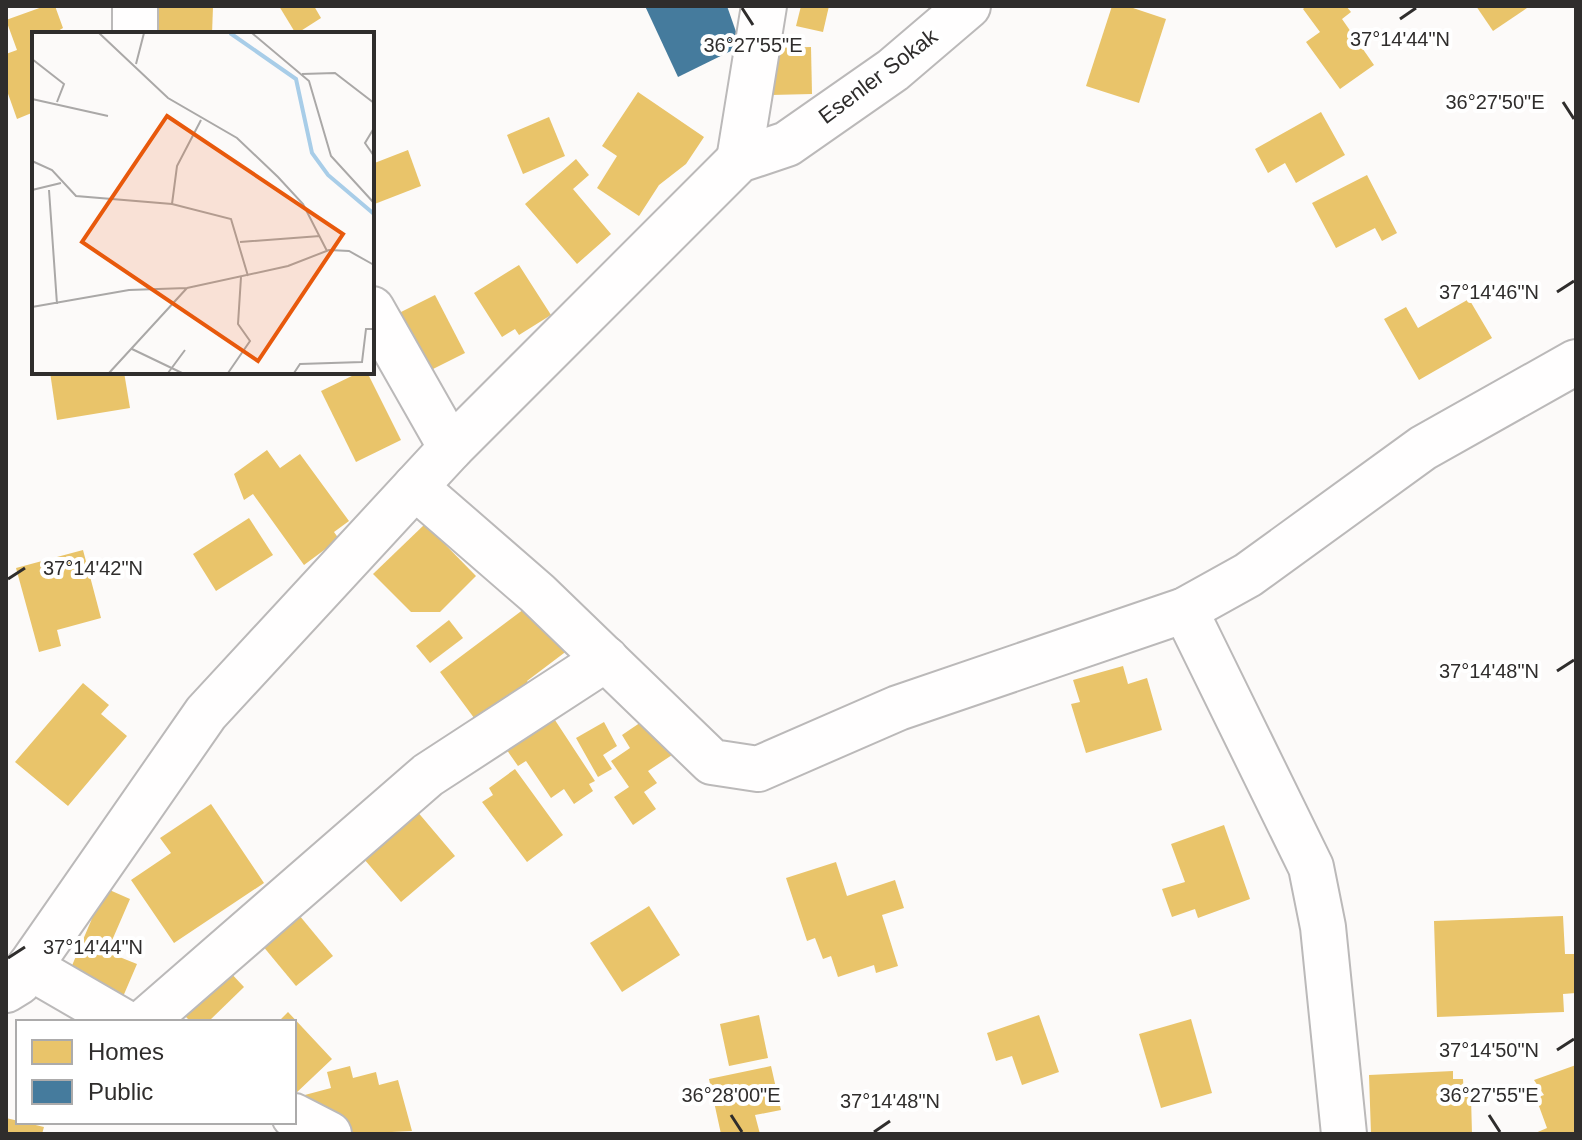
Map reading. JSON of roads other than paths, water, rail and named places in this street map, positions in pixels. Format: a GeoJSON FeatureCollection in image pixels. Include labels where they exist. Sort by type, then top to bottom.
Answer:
{"type":"FeatureCollection","features":[{"type":"Feature","properties":{"kind":"street"},"geometry":{"type":"LineString","coordinates":[[135,6],[135,32]]}},
{"type":"Feature","properties":{"kind":"street"},"geometry":{"type":"LineString","coordinates":[[119,1020],[18,979],[206,713],[451,448],[739,160],[764,6]]}},
{"type":"Feature","properties":{"kind":"street","name":"Esenler Sokak"},"geometry":{"type":"LineString","coordinates":[[739,160],[787,144],[893,70],[968,6]]}},
{"type":"Feature","properties":{"kind":"street"},"geometry":{"type":"LineString","coordinates":[[374,313],[451,448]]}},
{"type":"Feature","properties":{"kind":"street"},"geometry":{"type":"LineString","coordinates":[[415,487],[537,593],[712,762],[758,769],[898,708],[1185,610],[1248,575],[1423,448],[1576,362]]}},
{"type":"Feature","properties":{"kind":"street"},"geometry":{"type":"LineString","coordinates":[[1185,610],[1311,867],[1323,927],[1344,1134]]}},
{"type":"Feature","properties":{"kind":"street"},"geometry":{"type":"LineString","coordinates":[[146,1020],[428,775],[606,659]]}},
{"type":"Feature","properties":{"kind":"street"},"geometry":{"type":"LineString","coordinates":[[296,1117],[329,1134]]}}]}
